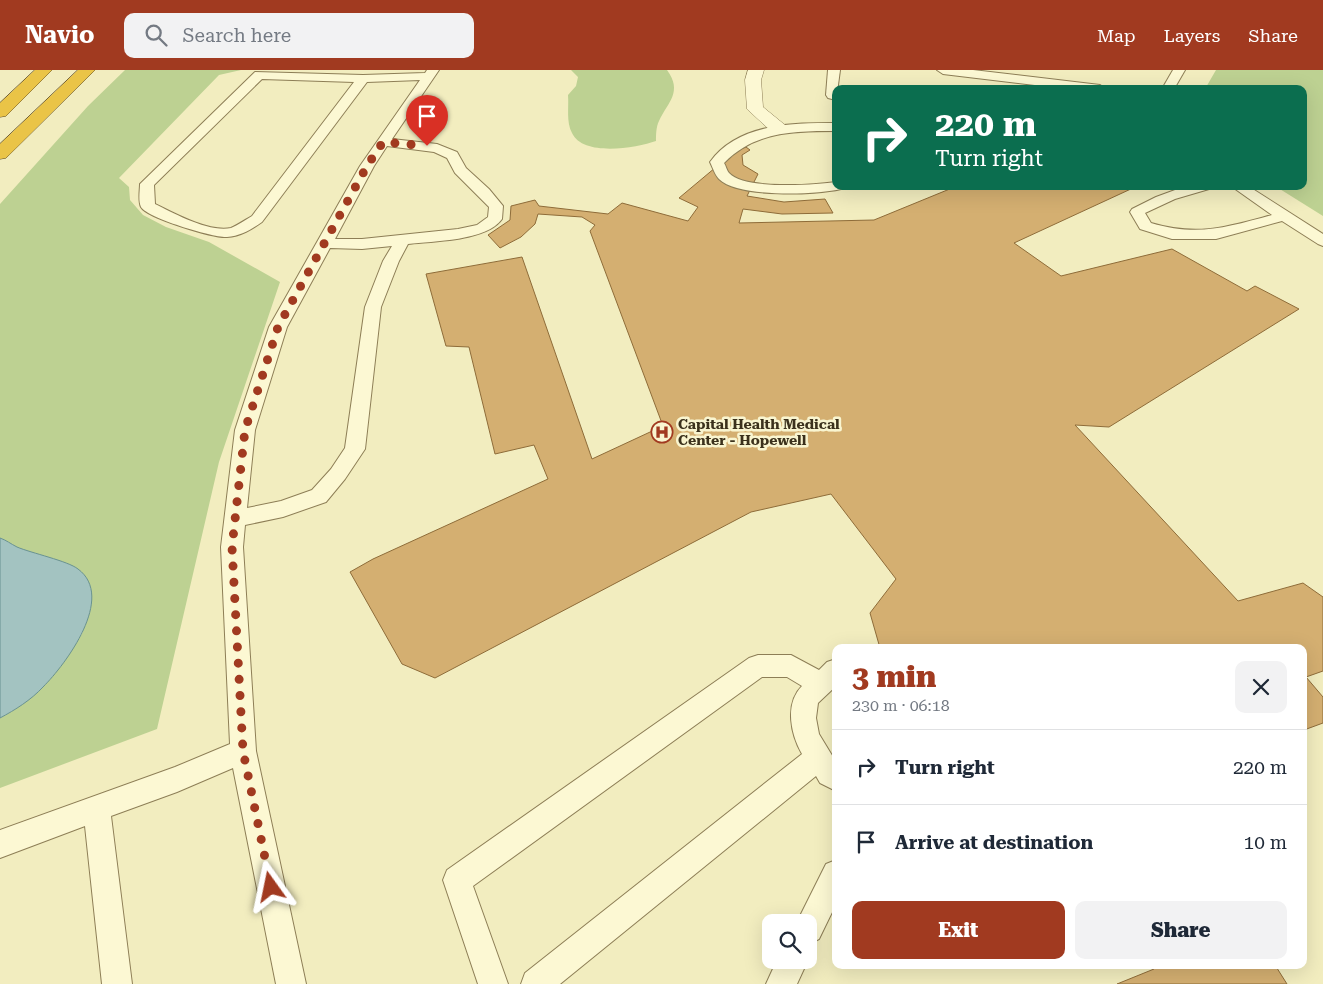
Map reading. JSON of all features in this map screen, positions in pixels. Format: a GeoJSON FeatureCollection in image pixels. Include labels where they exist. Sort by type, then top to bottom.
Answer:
{"type":"FeatureCollection","features":[{"type":"Feature","properties":{"kind":"highway"},"geometry":{"type":"LineString","coordinates":[[0,112],[44,70]]}},
{"type":"Feature","properties":{"kind":"highway"},"geometry":{"type":"LineString","coordinates":[[0,154],[87,70]]}},
{"type":"Feature","properties":{"kind":"street"},"geometry":{"type":"LineString","coordinates":[[756,70],[753,80],[755,109],[779,129]]}},
{"type":"Feature","properties":{"kind":"lane"},"geometry":{"type":"LineString","coordinates":[[833,85],[834,70]]}},
{"type":"Feature","properties":{"kind":"lane"},"geometry":{"type":"LineString","coordinates":[[943,70],[1070,85]]}},
{"type":"Feature","properties":{"kind":"lane"},"geometry":{"type":"LineString","coordinates":[[1170,85],[1179,70]]}},
{"type":"Feature","properties":{"kind":"lane"},"geometry":{"type":"LineString","coordinates":[[961,85],[964,71]]}},
{"type":"Feature","properties":{"kind":"lane"},"geometry":{"type":"LineString","coordinates":[[363,78],[257,219],[245,228],[226,233],[181,222],[148,206],[147,184],[259,75],[363,78],[431,73]]}},
{"type":"Feature","properties":{"kind":"lane"},"geometry":{"type":"LineString","coordinates":[[291,984],[243,751],[232,547],[245,430],[278,327],[367,166],[431,73]]}},
{"type":"Feature","properties":{"kind":"lane"},"geometry":{"type":"LineString","coordinates":[[832,127],[779,129],[752,136],[727,150],[717,162],[725,177],[741,184],[776,189],[814,189],[832,187]]}},
{"type":"Feature","properties":{"kind":"lane"},"geometry":{"type":"LineString","coordinates":[[324,243],[362,244],[458,234],[482,228],[495,219],[496,206],[460,170],[452,155],[437,148],[383,142]]}},
{"type":"Feature","properties":{"kind":"lane"},"geometry":{"type":"LineString","coordinates":[[1191,190],[1152,202],[1137,212],[1146,226],[1172,234],[1195,235],[1216,234],[1284,216]]}},
{"type":"Feature","properties":{"kind":"lane"},"geometry":{"type":"LineString","coordinates":[[1244,190],[1323,241]]}},
{"type":"Feature","properties":{"kind":"lane"},"geometry":{"type":"LineString","coordinates":[[235,519],[283,509],[318,496],[338,474],[355,449],[373,307],[391,261],[402,241]]}},
{"type":"Feature","properties":{"kind":"lane"},"geometry":{"type":"LineString","coordinates":[[493,984],[457,880],[758,666],[791,666],[828,677],[807,698],[803,718],[807,738],[828,768],[536,984]]}},
{"type":"Feature","properties":{"kind":"lane"},"geometry":{"type":"LineString","coordinates":[[0,844],[177,779],[243,751]]}},
{"type":"Feature","properties":{"kind":"lane"},"geometry":{"type":"LineString","coordinates":[[97,808],[117,984]]}},
{"type":"Feature","properties":{"kind":"lane"},"geometry":{"type":"LineString","coordinates":[[816,914],[832,882]]}},
{"type":"Feature","properties":{"kind":"lane"},"geometry":{"type":"LineString","coordinates":[[781,984],[788,969]]}},
{"type":"Feature","properties":{"kind":"green space"},"geometry":{"type":"Polygon","coordinates":[[[125,70],[241,70],[219,75],[119,178],[129,187],[130,200],[143,215],[166,227],[209,242],[280,282],[219,462],[157,729],[0,788],[0,718],[26,701],[48,681],[83,632],[15,546],[0,538],[0,204],[88,106],[125,70]]]}},
{"type":"Feature","properties":{"kind":"green space"},"geometry":{"type":"Polygon","coordinates":[[[571,70],[667,70],[672,78],[674,91],[658,123],[656,141],[611,149],[598,148],[578,141],[570,129],[568,119],[568,95],[576,86],[578,77],[571,70]]]}},
{"type":"Feature","properties":{"kind":"green space"},"geometry":{"type":"Polygon","coordinates":[[[1216,70],[1323,70],[1323,216],[1281,190],[1307,190],[1307,85],[1207,85],[1216,70]]]}},
{"type":"Feature","properties":{"kind":"water"},"geometry":{"type":"Polygon","coordinates":[[[0,538],[17,547],[66,563],[78,569],[88,581],[92,596],[90,613],[83,630],[64,663],[33,696],[0,718],[0,538]]]}},
{"type":"Feature","properties":{"kind":"building","name":"Capital Health Medical Center - Hopewell"},"geometry":{"type":"Polygon","coordinates":[[[746,147],[750,150],[742,155],[743,165],[758,174],[747,196],[784,202],[825,199],[833,213],[782,214],[743,209],[739,223],[874,220],[947,190],[1129,190],[1014,243],[1061,276],[1172,249],[1247,291],[1255,286],[1299,309],[1109,427],[1075,425],[1238,601],[1303,583],[1323,597],[1323,671],[1307,677],[1307,644],[879,644],[870,613],[896,579],[831,494],[751,512],[435,678],[402,664],[350,572],[373,559],[548,479],[534,445],[495,454],[469,347],[446,346],[426,274],[522,257],[592,459],[663,426],[590,231],[595,225],[582,217],[538,214],[535,224],[521,237],[500,248],[488,235],[510,220],[511,206],[535,200],[539,206],[608,214],[622,203],[688,221],[698,207],[679,198],[734,152],[746,147]]]}},
{"type":"Feature","properties":{"kind":"building","name":"Capital Health Medical Center - Hopewell"},"geometry":{"type":"Polygon","coordinates":[[[1307,678],[1323,697],[1323,723],[1307,729],[1307,678]]]}},
{"type":"Feature","properties":{"kind":"building"},"geometry":{"type":"Polygon","coordinates":[[[1154,969],[1278,969],[1287,984],[1117,984],[1154,969]]]}},
{"type":"Feature","properties":{"kind":"place","name":"Capital Health Medical Center - Hopewell"},"geometry":{"type":"Point","coordinates":[662,432]}},
{"type":"Feature","properties":{"kind":"route"},"geometry":{"type":"LineString","coordinates":[[271,887],[243,751],[232,547],[245,430],[278,327],[367,166],[383,142],[427,146]]}}]}
